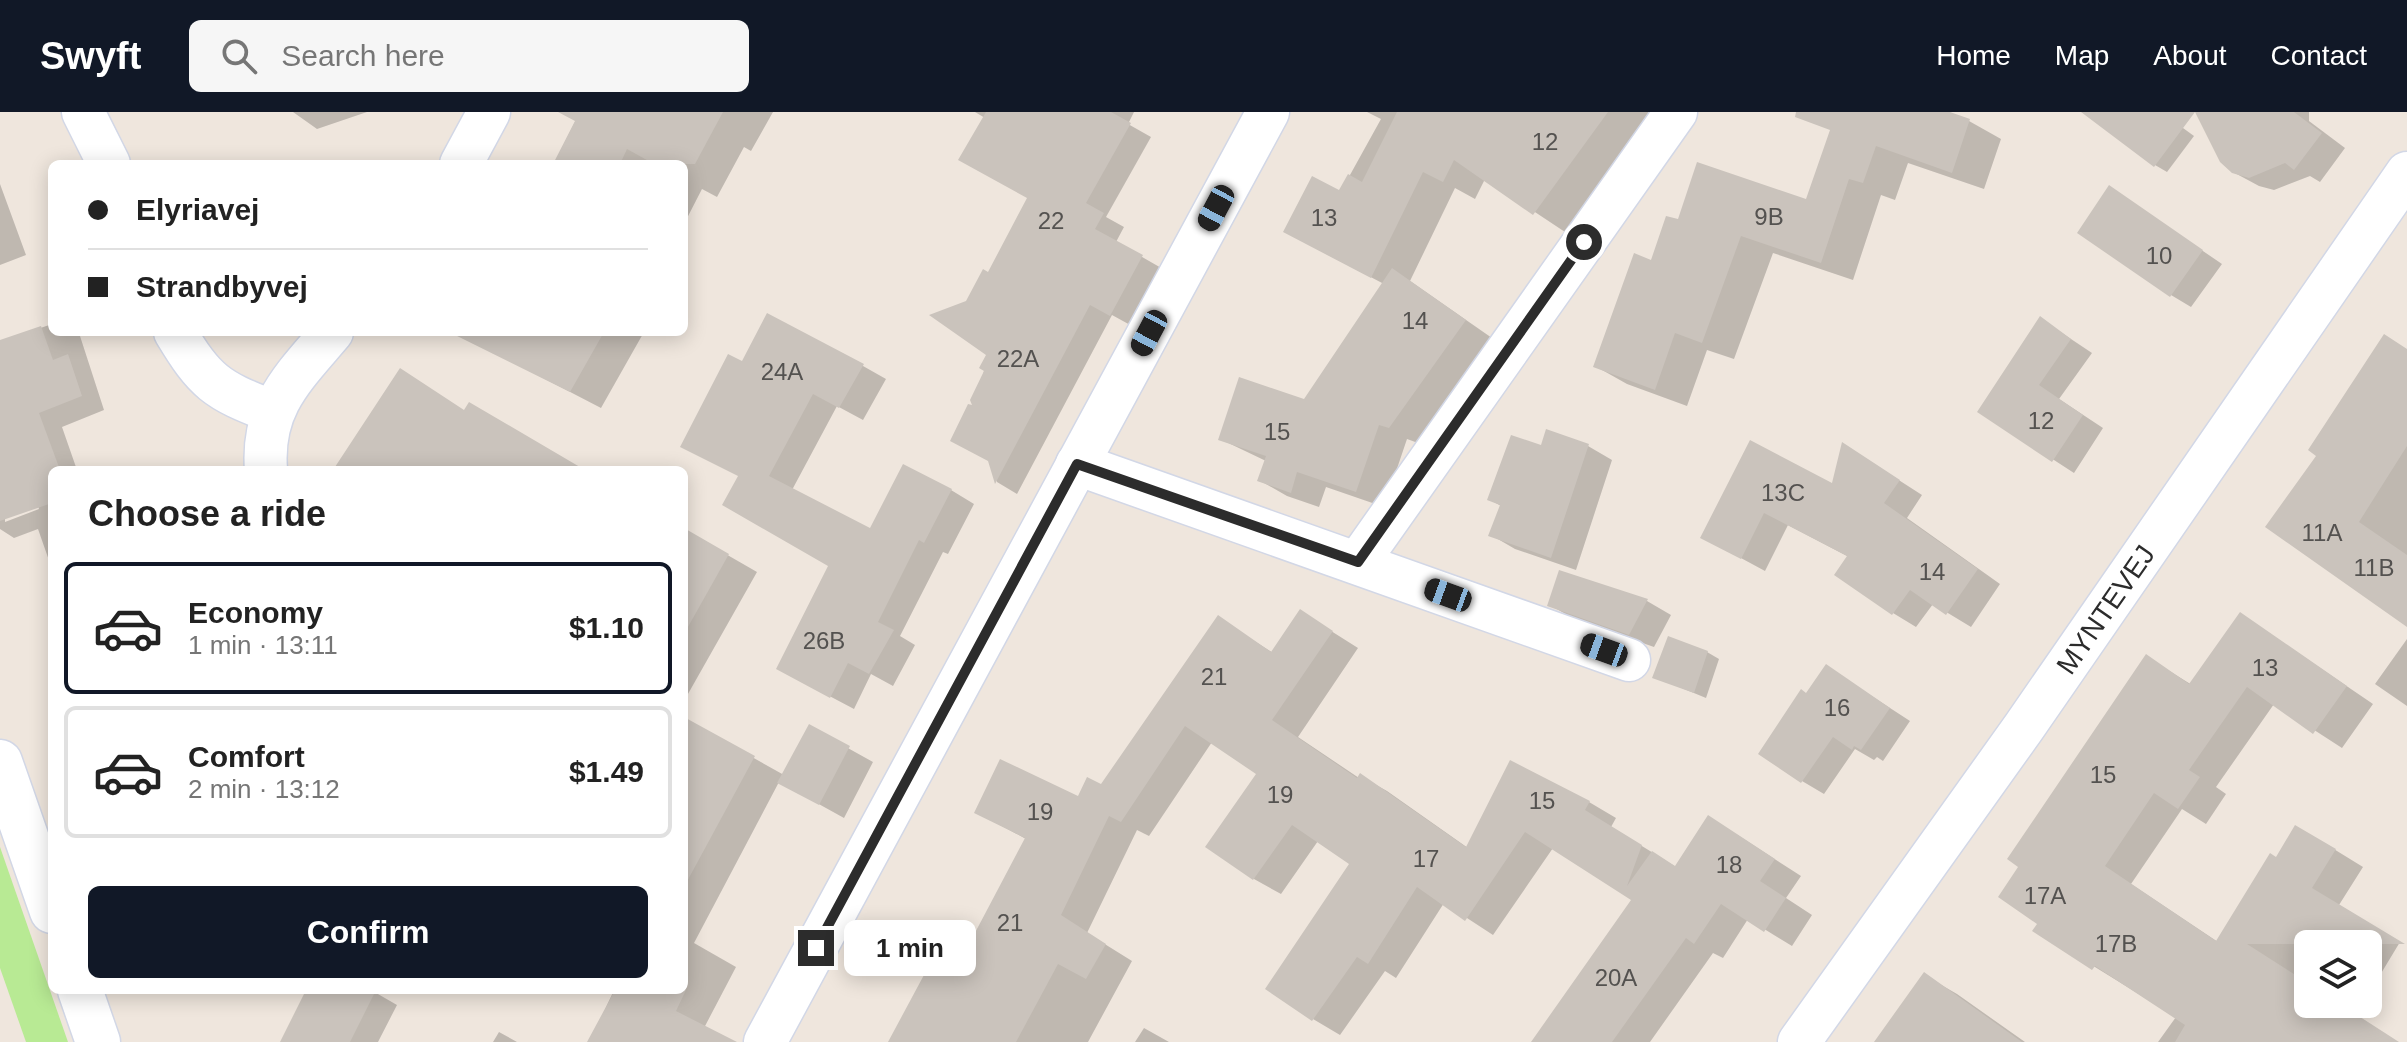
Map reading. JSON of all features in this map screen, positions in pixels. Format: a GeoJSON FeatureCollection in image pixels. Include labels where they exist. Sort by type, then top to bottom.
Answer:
{"type":"FeatureCollection","features":[{"type":"Feature","properties":{"kind":"main road"},"geometry":{"type":"LineString","coordinates":[[0,762],[48,900]]}},
{"type":"Feature","properties":{"kind":"main road"},"geometry":{"type":"LineString","coordinates":[[81,994],[98,1042]]}},
{"type":"Feature","properties":{"kind":"street"},"geometry":{"type":"LineString","coordinates":[[83,112],[107,160]]}},
{"type":"Feature","properties":{"kind":"street"},"geometry":{"type":"LineString","coordinates":[[463,160],[489,112]]}},
{"type":"Feature","properties":{"kind":"street"},"geometry":{"type":"LineString","coordinates":[[765,1042],[1268,112]]}},
{"type":"Feature","properties":{"kind":"street"},"geometry":{"type":"LineString","coordinates":[[1358,562],[1676,112]]}},
{"type":"Feature","properties":{"kind":"street","name":"MYNTEVEJ"},"geometry":{"type":"LineString","coordinates":[[1799,1042],[2024,727],[2407,173]]}},
{"type":"Feature","properties":{"kind":"street"},"geometry":{"type":"LineString","coordinates":[[177,336],[200,374],[238,398],[271,411]]}},
{"type":"Feature","properties":{"kind":"street"},"geometry":{"type":"LineString","coordinates":[[266,466],[264,448],[271,411],[329,336]]}},
{"type":"Feature","properties":{"kind":"street"},"geometry":{"type":"LineString","coordinates":[[1077,464],[1629,660]]}},
{"type":"Feature","properties":{"kind":"green space"},"geometry":{"type":"Polygon","coordinates":[[[0,847],[48,985],[48,994],[51,994],[68,1042],[26,1042],[0,968],[0,847]]]}},
{"type":"Feature","properties":{"kind":"building"},"geometry":{"type":"Polygon","coordinates":[[[558,112],[723,112],[695,164],[688,164],[688,160],[647,160],[627,149],[622,160],[555,160],[575,121],[558,112]]]}},
{"type":"Feature","properties":{"kind":"building"},"geometry":{"type":"Polygon","coordinates":[[[986,112],[1111,112],[1131,123],[1086,203],[1104,213],[1095,229],[1143,255],[1110,316],[1090,305],[995,484],[988,461],[950,441],[968,404],[972,405],[970,400],[984,371],[979,368],[986,355],[929,315],[966,301],[983,269],[988,272],[1027,198],[958,160],[986,112]]]}},
{"type":"Feature","properties":{"kind":"building"},"geometry":{"type":"Polygon","coordinates":[[[1397,112],[1608,112],[1533,215],[1454,160],[1443,182],[1423,172],[1371,278],[1283,232],[1312,176],[1339,190],[1348,174],[1362,182],[1397,112]]]}},
{"type":"Feature","properties":{"kind":"building"},"geometry":{"type":"Polygon","coordinates":[[[1796,112],[1950,112],[1970,119],[1952,173],[1876,146],[1863,183],[1849,179],[1821,263],[1741,236],[1702,343],[1675,333],[1655,390],[1593,367],[1634,253],[1651,260],[1666,216],[1678,219],[1697,162],[1806,199],[1830,130],[1795,117],[1796,112]]]}},
{"type":"Feature","properties":{"kind":"building"},"geometry":{"type":"Polygon","coordinates":[[[2081,112],[2195,112],[2154,167],[2081,112]]]}},
{"type":"Feature","properties":{"kind":"building"},"geometry":{"type":"Polygon","coordinates":[[[2195,112],[2294,112],[2322,133],[2294,170],[2285,163],[2249,178],[2232,173],[2220,162],[2195,112]]]}},
{"type":"Feature","properties":{"kind":"building"},"geometry":{"type":"Polygon","coordinates":[[[2109,185],[2203,250],[2170,297],[2077,233],[2109,185]]]}},
{"type":"Feature","properties":{"kind":"building"},"geometry":{"type":"Polygon","coordinates":[[[1392,268],[1466,320],[1389,428],[1379,425],[1356,492],[1297,472],[1291,493],[1257,481],[1266,456],[1218,440],[1239,377],[1304,399],[1392,268]]]}},
{"type":"Feature","properties":{"kind":"building"},"geometry":{"type":"Polygon","coordinates":[[[767,313],[864,364],[839,408],[813,394],[769,476],[870,528],[903,464],[952,489],[924,543],[919,540],[878,622],[894,630],[869,674],[848,663],[830,698],[776,669],[828,566],[722,505],[738,476],[680,447],[728,354],[742,361],[767,313]]]}},
{"type":"Feature","properties":{"kind":"building"},"geometry":{"type":"Polygon","coordinates":[[[2040,316],[2071,339],[2039,385],[2083,415],[2052,462],[1977,412],[2040,316]]]}},
{"type":"Feature","properties":{"kind":"building"},"geometry":{"type":"Polygon","coordinates":[[[41,326],[53,360],[68,354],[82,396],[39,413],[59,466],[48,466],[48,504],[0,521],[0,340],[41,326]]]}},
{"type":"Feature","properties":{"kind":"building"},"geometry":{"type":"Polygon","coordinates":[[[2384,334],[2407,349],[2407,446],[2359,522],[2407,555],[2407,627],[2265,527],[2316,456],[2308,450],[2384,334]]]}},
{"type":"Feature","properties":{"kind":"building"},"geometry":{"type":"Polygon","coordinates":[[[457,336],[602,336],[570,392],[457,336]]]}},
{"type":"Feature","properties":{"kind":"building"},"geometry":{"type":"Polygon","coordinates":[[[400,368],[464,410],[469,402],[578,466],[336,466],[400,368]]]}},
{"type":"Feature","properties":{"kind":"building"},"geometry":{"type":"Polygon","coordinates":[[[1546,429],[1589,444],[1551,558],[1488,536],[1500,505],[1487,500],[1511,435],[1541,445],[1546,429]]]}},
{"type":"Feature","properties":{"kind":"building"},"geometry":{"type":"Polygon","coordinates":[[[1750,440],[1832,483],[1842,442],[1900,480],[1884,503],[1978,569],[1946,615],[1910,590],[1892,615],[1834,575],[1847,556],[1764,513],[1741,559],[1700,538],[1750,440]]]}},
{"type":"Feature","properties":{"kind":"building"},"geometry":{"type":"Polygon","coordinates":[[[688,530],[729,554],[688,627],[688,530]]]}},
{"type":"Feature","properties":{"kind":"building"},"geometry":{"type":"Polygon","coordinates":[[[1559,570],[1648,599],[1629,635],[1547,606],[1559,570]]]}},
{"type":"Feature","properties":{"kind":"building"},"geometry":{"type":"Polygon","coordinates":[[[1300,609],[1333,631],[1272,720],[1357,778],[1360,773],[1466,847],[1510,760],[1590,801],[1585,810],[1642,845],[1627,886],[1652,851],[1675,866],[1708,815],[1775,859],[1760,881],[1786,898],[1764,932],[1721,904],[1694,944],[1686,938],[1612,1042],[1531,1042],[1631,900],[1525,832],[1465,921],[1417,887],[1368,964],[1357,957],[1312,1021],[1265,989],[1349,864],[1292,825],[1253,880],[1205,847],[1256,774],[1185,726],[1121,822],[1109,816],[1061,915],[1106,944],[1086,979],[1058,964],[1016,1042],[888,1042],[946,934],[968,946],[1025,838],[974,813],[1000,759],[1078,796],[1087,777],[1101,784],[1218,615],[1271,652],[1300,609]]]}},
{"type":"Feature","properties":{"kind":"building"},"geometry":{"type":"Polygon","coordinates":[[[2240,612],[2347,686],[2313,734],[2247,687],[2189,770],[2200,777],[2178,809],[2154,793],[2105,866],[2216,941],[2270,853],[2276,857],[2295,825],[2336,849],[2312,888],[2382,930],[2294,930],[2294,944],[2247,944],[2294,974],[2294,1018],[2362,1018],[2399,1042],[2175,1042],[2185,1025],[2095,966],[2092,970],[2032,931],[2037,924],[1998,897],[2018,867],[2007,859],[2146,654],[2189,684],[2240,612]]]}},
{"type":"Feature","properties":{"kind":"building"},"geometry":{"type":"Polygon","coordinates":[[[1668,636],[1708,651],[1694,693],[1652,678],[1668,636]]]}},
{"type":"Feature","properties":{"kind":"building"},"geometry":{"type":"Polygon","coordinates":[[[1826,664],[1890,708],[1861,750],[1854,746],[1852,750],[1833,737],[1801,783],[1758,754],[1801,689],[1806,693],[1826,664]]]}},
{"type":"Feature","properties":{"kind":"building"},"geometry":{"type":"Polygon","coordinates":[[[688,719],[755,756],[688,880],[688,719]]]}},
{"type":"Feature","properties":{"kind":"building"},"geometry":{"type":"Polygon","coordinates":[[[809,724],[850,746],[819,805],[777,783],[809,724]]]}},
{"type":"Feature","properties":{"kind":"building"},"geometry":{"type":"Polygon","coordinates":[[[2382,930],[2405,944],[2382,944],[2382,930]]]}},
{"type":"Feature","properties":{"kind":"building"},"geometry":{"type":"Polygon","coordinates":[[[1924,972],[2022,1042],[1874,1042],[1924,972]]]}},
{"type":"Feature","properties":{"kind":"building"},"geometry":{"type":"Polygon","coordinates":[[[304,994],[374,994],[350,1042],[280,1042],[304,994]]]}},
{"type":"Feature","properties":{"kind":"building"},"geometry":{"type":"Polygon","coordinates":[[[613,994],[684,994],[676,1011],[737,1042],[587,1042],[613,994]]]}},
{"type":"Feature","properties":{"kind":"route"},"geometry":{"type":"LineString","coordinates":[[816,948],[1077,464],[1358,562],[1584,242]]}}]}
